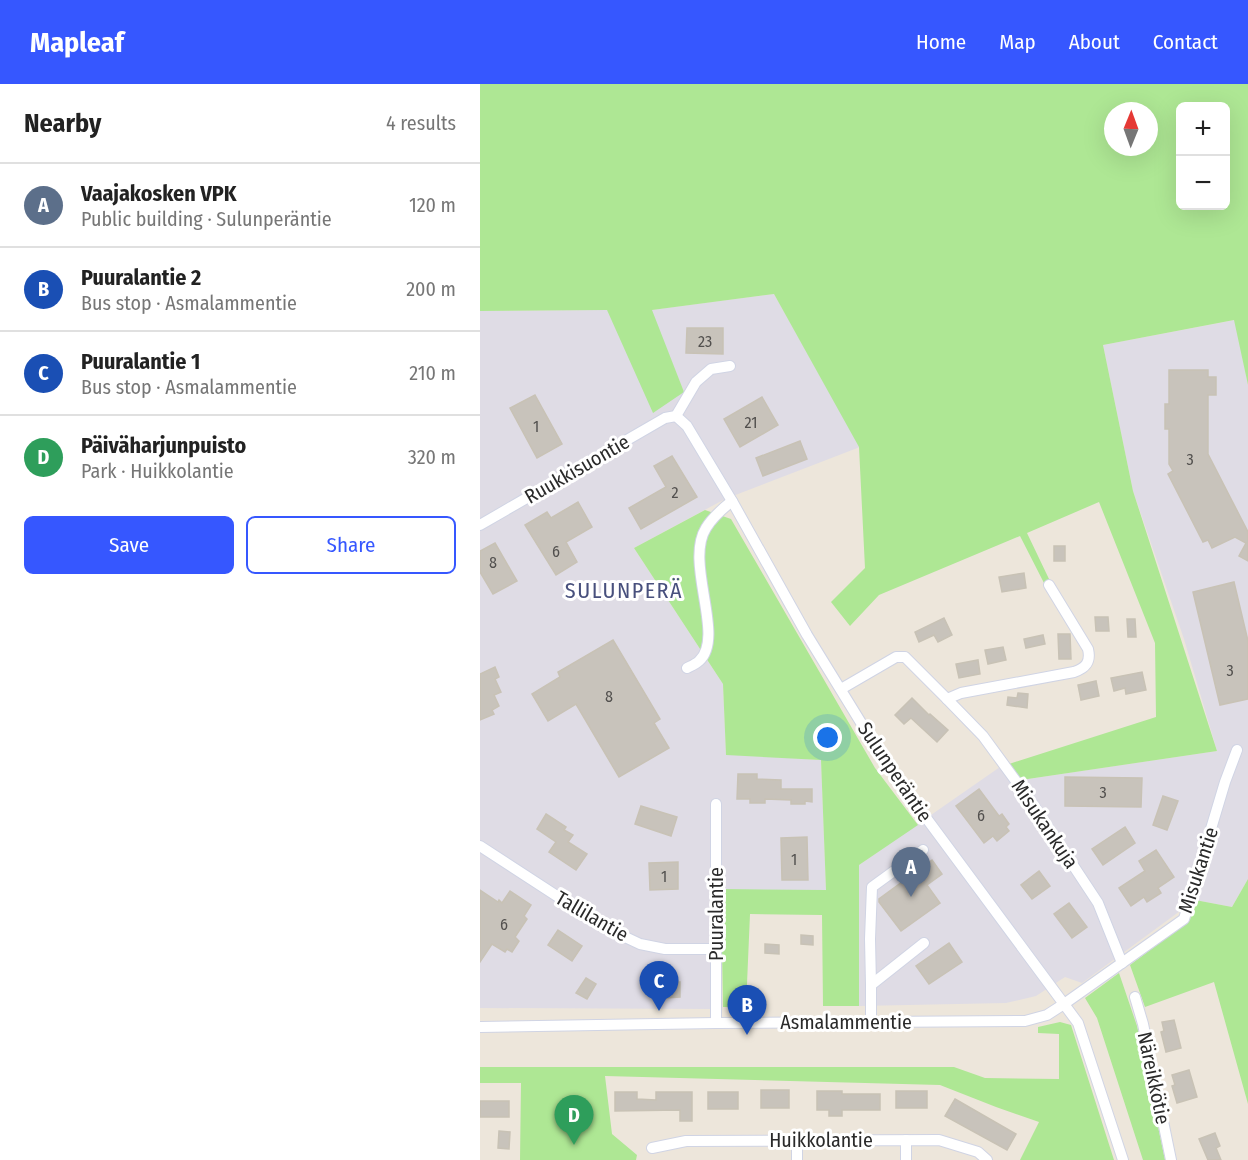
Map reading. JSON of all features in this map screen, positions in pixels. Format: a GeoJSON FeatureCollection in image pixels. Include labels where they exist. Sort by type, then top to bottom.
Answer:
{"type":"FeatureCollection","features":[{"type":"Feature","properties":{"kind":"street"},"geometry":{"type":"LineString","coordinates":[[676,416],[696,382],[711,369],[730,366]]}},
{"type":"Feature","properties":{"kind":"street","name":"Sulunperäntie"},"geometry":{"type":"LineString","coordinates":[[676,416],[687,426],[807,635],[887,765],[1078,1023],[1123,1160]]}},
{"type":"Feature","properties":{"kind":"street","name":"Ruukkisuontie"},"geometry":{"type":"LineString","coordinates":[[480,525],[665,418],[676,416]]}},
{"type":"Feature","properties":{"kind":"street"},"geometry":{"type":"LineString","coordinates":[[687,669],[701,660],[707,647],[709,626],[700,578],[699,547],[705,530],[717,513],[732,501]]}},
{"type":"Feature","properties":{"kind":"street"},"geometry":{"type":"LineString","coordinates":[[947,699],[961,693],[1083,669],[1088,661],[1088,649],[1049,585]]}},
{"type":"Feature","properties":{"kind":"street","name":"Misukankuja"},"geometry":{"type":"LineString","coordinates":[[841,689],[896,657],[905,657],[983,736],[1032,803],[1098,903],[1122,963]]}},
{"type":"Feature","properties":{"kind":"street","name":"Misukantie"},"geometry":{"type":"LineString","coordinates":[[1064,1004],[1184,919],[1225,782],[1237,750]]}},
{"type":"Feature","properties":{"kind":"street","name":"Puuralantie"},"geometry":{"type":"LineString","coordinates":[[716,804],[716,1023]]}},
{"type":"Feature","properties":{"kind":"street","name":"Tallilantie"},"geometry":{"type":"LineString","coordinates":[[480,846],[606,928],[640,944],[665,948],[716,949]]}},
{"type":"Feature","properties":{"kind":"street"},"geometry":{"type":"LineString","coordinates":[[871,1022],[872,887],[923,850]]}},
{"type":"Feature","properties":{"kind":"street"},"geometry":{"type":"LineString","coordinates":[[871,985],[924,943]]}},
{"type":"Feature","properties":{"kind":"street","name":"Näreikkötie"},"geometry":{"type":"LineString","coordinates":[[1135,997],[1143,1024],[1172,1160]]}},
{"type":"Feature","properties":{"kind":"street","name":"Asmalammentie"},"geometry":{"type":"LineString","coordinates":[[480,1027],[1025,1021],[1047,1015],[1064,1004]]}},
{"type":"Feature","properties":{"kind":"street","name":"Huikkolantie"},"geometry":{"type":"LineString","coordinates":[[652,1148],[686,1140],[939,1140],[978,1152],[987,1160]]}},
{"type":"Feature","properties":{"kind":"street"},"geometry":{"type":"LineString","coordinates":[[906,1140],[906,1160]]}},
{"type":"Feature","properties":{"kind":"street"},"geometry":{"type":"LineString","coordinates":[[797,1141],[797,1160]]}},
{"type":"Feature","properties":{"kind":"shaded area"},"geometry":{"type":"Polygon","coordinates":[[[774,294],[860,447],[725,499],[634,548],[723,684],[726,754],[821,760],[826,890],[712,890],[710,1009],[480,1008],[480,311],[607,310],[684,392],[651,310],[774,294]]]}},
{"type":"Feature","properties":{"kind":"shaded area"},"geometry":{"type":"Polygon","coordinates":[[[1235,320],[1248,385],[1248,879],[1232,907],[1195,900],[1082,983],[1065,977],[1036,996],[1006,1003],[859,1006],[859,865],[1000,767],[1021,780],[1217,751],[1184,639],[1133,491],[1103,345],[1235,320]]]}},
{"type":"Feature","properties":{"kind":"green space"},"geometry":{"type":"Polygon","coordinates":[[[480,84],[1248,84],[1248,385],[1234,320],[1103,345],[1133,491],[1217,751],[1021,780],[1009,764],[1156,717],[1155,643],[1099,502],[1027,533],[1049,579],[1044,583],[1020,536],[879,595],[850,626],[831,602],[865,568],[859,447],[774,294],[652,310],[684,392],[653,413],[607,310],[480,311],[480,84]]]}},
{"type":"Feature","properties":{"kind":"green space"},"geometry":{"type":"Polygon","coordinates":[[[705,510],[731,519],[875,768],[918,825],[859,865],[859,1006],[823,1006],[822,915],[750,914],[746,1007],[723,1007],[721,889],[826,890],[821,760],[726,755],[723,684],[634,548],[705,510]]]}},
{"type":"Feature","properties":{"kind":"green space"},"geometry":{"type":"Polygon","coordinates":[[[1248,879],[1248,1104],[1214,982],[1145,1007],[1130,965],[1190,920],[1195,900],[1232,907],[1248,879]]]}},
{"type":"Feature","properties":{"kind":"green space"},"geometry":{"type":"Polygon","coordinates":[[[1119,973],[1137,1026],[1165,1160],[1143,1160],[1097,1018],[1085,998],[1119,973]]]}},
{"type":"Feature","properties":{"kind":"green space"},"geometry":{"type":"Polygon","coordinates":[[[1060,1022],[1071,1025],[1114,1160],[1020,1160],[1039,1122],[940,1085],[605,1076],[612,1134],[637,1155],[636,1160],[520,1160],[521,1083],[480,1083],[480,1067],[954,1067],[985,1078],[1059,1079],[1059,1034],[1038,1033],[1038,1027],[1060,1022]]]}},
{"type":"Feature","properties":{"kind":"building"},"geometry":{"type":"Polygon","coordinates":[[[687,328],[723,328],[723,354],[686,353],[687,328]]]}},
{"type":"Feature","properties":{"kind":"building"},"geometry":{"type":"Polygon","coordinates":[[[1169,370],[1208,370],[1208,377],[1216,377],[1216,395],[1208,395],[1208,454],[1248,532],[1248,561],[1239,556],[1246,543],[1235,537],[1212,548],[1208,540],[1203,542],[1168,474],[1173,471],[1169,464],[1169,429],[1165,429],[1165,404],[1169,404],[1169,370]]]}},
{"type":"Feature","properties":{"kind":"building"},"geometry":{"type":"Polygon","coordinates":[[[535,395],[562,444],[537,458],[510,408],[535,395]]]}},
{"type":"Feature","properties":{"kind":"building"},"geometry":{"type":"Polygon","coordinates":[[[762,397],[778,425],[740,447],[724,419],[762,397]]]}},
{"type":"Feature","properties":{"kind":"building"},"geometry":{"type":"Polygon","coordinates":[[[800,441],[807,459],[763,476],[756,458],[800,441]]]}},
{"type":"Feature","properties":{"kind":"building"},"geometry":{"type":"Polygon","coordinates":[[[672,456],[697,497],[641,529],[629,508],[666,487],[654,466],[672,456]]]}},
{"type":"Feature","properties":{"kind":"building"},"geometry":{"type":"Polygon","coordinates":[[[578,502],[592,527],[566,542],[577,562],[556,575],[525,525],[547,512],[551,518],[578,502]]]}},
{"type":"Feature","properties":{"kind":"building"},"geometry":{"type":"Polygon","coordinates":[[[495,543],[517,581],[493,594],[480,572],[480,551],[495,543]]]}},
{"type":"Feature","properties":{"kind":"building"},"geometry":{"type":"Polygon","coordinates":[[[1054,546],[1065,546],[1065,561],[1054,561],[1054,546]]]}},
{"type":"Feature","properties":{"kind":"building"},"geometry":{"type":"Polygon","coordinates":[[[1024,573],[1026,588],[1002,592],[999,577],[1024,573]]]}},
{"type":"Feature","properties":{"kind":"building"},"geometry":{"type":"Polygon","coordinates":[[[1234,582],[1248,641],[1248,699],[1220,705],[1193,592],[1234,582]]]}},
{"type":"Feature","properties":{"kind":"building"},"geometry":{"type":"Polygon","coordinates":[[[1095,617],[1108,617],[1109,631],[1096,631],[1095,617]]]}},
{"type":"Feature","properties":{"kind":"building"},"geometry":{"type":"Polygon","coordinates":[[[944,618],[952,635],[938,642],[934,635],[919,642],[915,632],[944,618]]]}},
{"type":"Feature","properties":{"kind":"building"},"geometry":{"type":"Polygon","coordinates":[[[1127,619],[1135,619],[1136,637],[1128,637],[1127,619]]]}},
{"type":"Feature","properties":{"kind":"building"},"geometry":{"type":"Polygon","coordinates":[[[1058,634],[1070,634],[1071,659],[1059,659],[1058,634]]]}},
{"type":"Feature","properties":{"kind":"building"},"geometry":{"type":"Polygon","coordinates":[[[1043,635],[1045,644],[1026,648],[1024,639],[1043,635]]]}},
{"type":"Feature","properties":{"kind":"building"},"geometry":{"type":"Polygon","coordinates":[[[613,640],[660,719],[654,723],[669,748],[619,777],[576,704],[548,721],[532,694],[560,677],[558,672],[613,640]]]}},
{"type":"Feature","properties":{"kind":"building"},"geometry":{"type":"Polygon","coordinates":[[[1003,647],[1006,660],[988,664],[985,650],[1003,647]]]}},
{"type":"Feature","properties":{"kind":"building"},"geometry":{"type":"Polygon","coordinates":[[[978,660],[980,674],[959,678],[956,664],[978,660]]]}},
{"type":"Feature","properties":{"kind":"building"},"geometry":{"type":"Polygon","coordinates":[[[495,667],[499,677],[495,679],[501,692],[494,695],[499,706],[492,710],[494,714],[480,720],[480,674],[495,667]]]}},
{"type":"Feature","properties":{"kind":"building"},"geometry":{"type":"Polygon","coordinates":[[[1142,672],[1146,690],[1126,694],[1125,688],[1114,691],[1111,678],[1142,672]]]}},
{"type":"Feature","properties":{"kind":"building"},"geometry":{"type":"Polygon","coordinates":[[[1096,681],[1099,696],[1081,700],[1078,685],[1096,681]]]}},
{"type":"Feature","properties":{"kind":"building"},"geometry":{"type":"Polygon","coordinates":[[[1018,693],[1028,694],[1027,708],[1007,705],[1008,697],[1017,698],[1018,693]]]}},
{"type":"Feature","properties":{"kind":"building"},"geometry":{"type":"Polygon","coordinates":[[[912,698],[948,730],[937,742],[911,718],[904,724],[895,715],[912,698]]]}},
{"type":"Feature","properties":{"kind":"building"},"geometry":{"type":"Polygon","coordinates":[[[738,774],[757,774],[757,779],[781,780],[781,789],[812,789],[812,802],[791,804],[791,800],[765,799],[765,803],[750,803],[750,799],[737,799],[738,774]]]}},
{"type":"Feature","properties":{"kind":"building"},"geometry":{"type":"Polygon","coordinates":[[[1065,777],[1142,778],[1141,807],[1065,806],[1065,777]]]}},
{"type":"Feature","properties":{"kind":"building"},"geometry":{"type":"Polygon","coordinates":[[[979,789],[999,816],[1002,814],[1009,824],[1006,827],[1009,831],[997,841],[993,836],[984,843],[956,806],[979,789]]]}},
{"type":"Feature","properties":{"kind":"building"},"geometry":{"type":"Polygon","coordinates":[[[1163,796],[1178,801],[1167,830],[1153,825],[1163,796]]]}},
{"type":"Feature","properties":{"kind":"building"},"geometry":{"type":"Polygon","coordinates":[[[641,806],[677,817],[671,836],[635,824],[641,806]]]}},
{"type":"Feature","properties":{"kind":"building"},"geometry":{"type":"Polygon","coordinates":[[[546,814],[566,827],[564,830],[573,835],[568,842],[587,854],[576,870],[549,852],[556,842],[537,829],[546,814]]]}},
{"type":"Feature","properties":{"kind":"building"},"geometry":{"type":"Polygon","coordinates":[[[1125,827],[1135,843],[1103,865],[1092,849],[1125,827]]]}},
{"type":"Feature","properties":{"kind":"building"},"geometry":{"type":"Polygon","coordinates":[[[807,837],[808,880],[782,880],[781,838],[807,837]]]}},
{"type":"Feature","properties":{"kind":"building"},"geometry":{"type":"Polygon","coordinates":[[[1156,850],[1174,877],[1158,888],[1161,893],[1147,902],[1144,897],[1131,906],[1119,888],[1145,871],[1139,861],[1156,850]]]}},
{"type":"Feature","properties":{"kind":"building"},"geometry":{"type":"Polygon","coordinates":[[[932,860],[942,874],[927,885],[940,903],[901,931],[879,899],[932,860]]]}},
{"type":"Feature","properties":{"kind":"building"},"geometry":{"type":"Polygon","coordinates":[[[678,862],[678,889],[650,890],[649,863],[678,862]]]}},
{"type":"Feature","properties":{"kind":"building"},"geometry":{"type":"Polygon","coordinates":[[[1039,871],[1050,886],[1032,899],[1021,885],[1039,871]]]}},
{"type":"Feature","properties":{"kind":"building"},"geometry":{"type":"Polygon","coordinates":[[[480,890],[502,903],[510,891],[531,905],[524,916],[527,919],[515,937],[519,941],[512,952],[507,949],[505,952],[492,944],[480,962],[480,890]]]}},
{"type":"Feature","properties":{"kind":"building"},"geometry":{"type":"Polygon","coordinates":[[[1069,903],[1087,927],[1072,938],[1054,914],[1069,903]]]}},
{"type":"Feature","properties":{"kind":"building"},"geometry":{"type":"Polygon","coordinates":[[[558,930],[582,946],[572,961],[548,945],[558,930]]]}},
{"type":"Feature","properties":{"kind":"building"},"geometry":{"type":"Polygon","coordinates":[[[801,935],[813,936],[813,945],[801,944],[801,935]]]}},
{"type":"Feature","properties":{"kind":"building"},"geometry":{"type":"Polygon","coordinates":[[[949,943],[962,962],[929,984],[916,966],[949,943]]]}},
{"type":"Feature","properties":{"kind":"building"},"geometry":{"type":"Polygon","coordinates":[[[765,944],[779,945],[779,954],[765,953],[765,944]]]}},
{"type":"Feature","properties":{"kind":"building"},"geometry":{"type":"Polygon","coordinates":[[[586,978],[596,984],[587,999],[576,993],[586,978]]]}},
{"type":"Feature","properties":{"kind":"building"},"geometry":{"type":"Polygon","coordinates":[[[665,982],[680,982],[680,997],[665,998],[665,982]]]}},
{"type":"Feature","properties":{"kind":"building"},"geometry":{"type":"Polygon","coordinates":[[[1174,1020],[1181,1048],[1166,1052],[1161,1032],[1164,1031],[1162,1022],[1174,1020]]]}},
{"type":"Feature","properties":{"kind":"building"},"geometry":{"type":"Polygon","coordinates":[[[1189,1070],[1197,1097],[1177,1103],[1172,1086],[1175,1085],[1172,1075],[1189,1070]]]}},
{"type":"Feature","properties":{"kind":"building"},"geometry":{"type":"Polygon","coordinates":[[[761,1090],[789,1090],[789,1108],[761,1108],[761,1090]]]}},
{"type":"Feature","properties":{"kind":"building"},"geometry":{"type":"Polygon","coordinates":[[[817,1091],[842,1091],[842,1094],[880,1094],[880,1110],[842,1110],[842,1116],[829,1116],[829,1110],[817,1110],[817,1091]]]}},
{"type":"Feature","properties":{"kind":"building"},"geometry":{"type":"Polygon","coordinates":[[[896,1091],[927,1091],[927,1108],[896,1108],[896,1091]]]}},
{"type":"Feature","properties":{"kind":"building"},"geometry":{"type":"Polygon","coordinates":[[[615,1092],[637,1092],[637,1099],[656,1100],[656,1092],[692,1092],[692,1121],[680,1121],[680,1110],[615,1111],[615,1092]]]}},
{"type":"Feature","properties":{"kind":"building"},"geometry":{"type":"Polygon","coordinates":[[[708,1092],[738,1092],[738,1109],[708,1109],[708,1092]]]}},
{"type":"Feature","properties":{"kind":"building"},"geometry":{"type":"Polygon","coordinates":[[[955,1099],[1016,1134],[1007,1150],[945,1116],[955,1099]]]}},
{"type":"Feature","properties":{"kind":"building"},"geometry":{"type":"Polygon","coordinates":[[[480,1101],[509,1101],[509,1117],[480,1117],[480,1101]]]}},
{"type":"Feature","properties":{"kind":"building"},"geometry":{"type":"Polygon","coordinates":[[[499,1131],[510,1132],[509,1149],[498,1148],[499,1131]]]}},
{"type":"Feature","properties":{"kind":"building"},"geometry":{"type":"Polygon","coordinates":[[[1215,1133],[1220,1146],[1216,1148],[1221,1160],[1208,1160],[1199,1139],[1215,1133]]]}},
{"type":"Feature","properties":{"kind":"place","name":"Vaajakosken VPK"},"geometry":{"type":"Point","coordinates":[911,897]}},
{"type":"Feature","properties":{"kind":"place","name":"Puuralantie 1"},"geometry":{"type":"Point","coordinates":[659,1011]}},
{"type":"Feature","properties":{"kind":"place","name":"Puuralantie 2"},"geometry":{"type":"Point","coordinates":[747,1035]}},
{"type":"Feature","properties":{"kind":"place","name":"Päiväharjunpuisto"},"geometry":{"type":"Point","coordinates":[574,1145]}},
{"type":"Feature","properties":{"kind":"district","name":"SULUNPERÄ"},"geometry":{"type":"Point","coordinates":[624,590]}}]}
